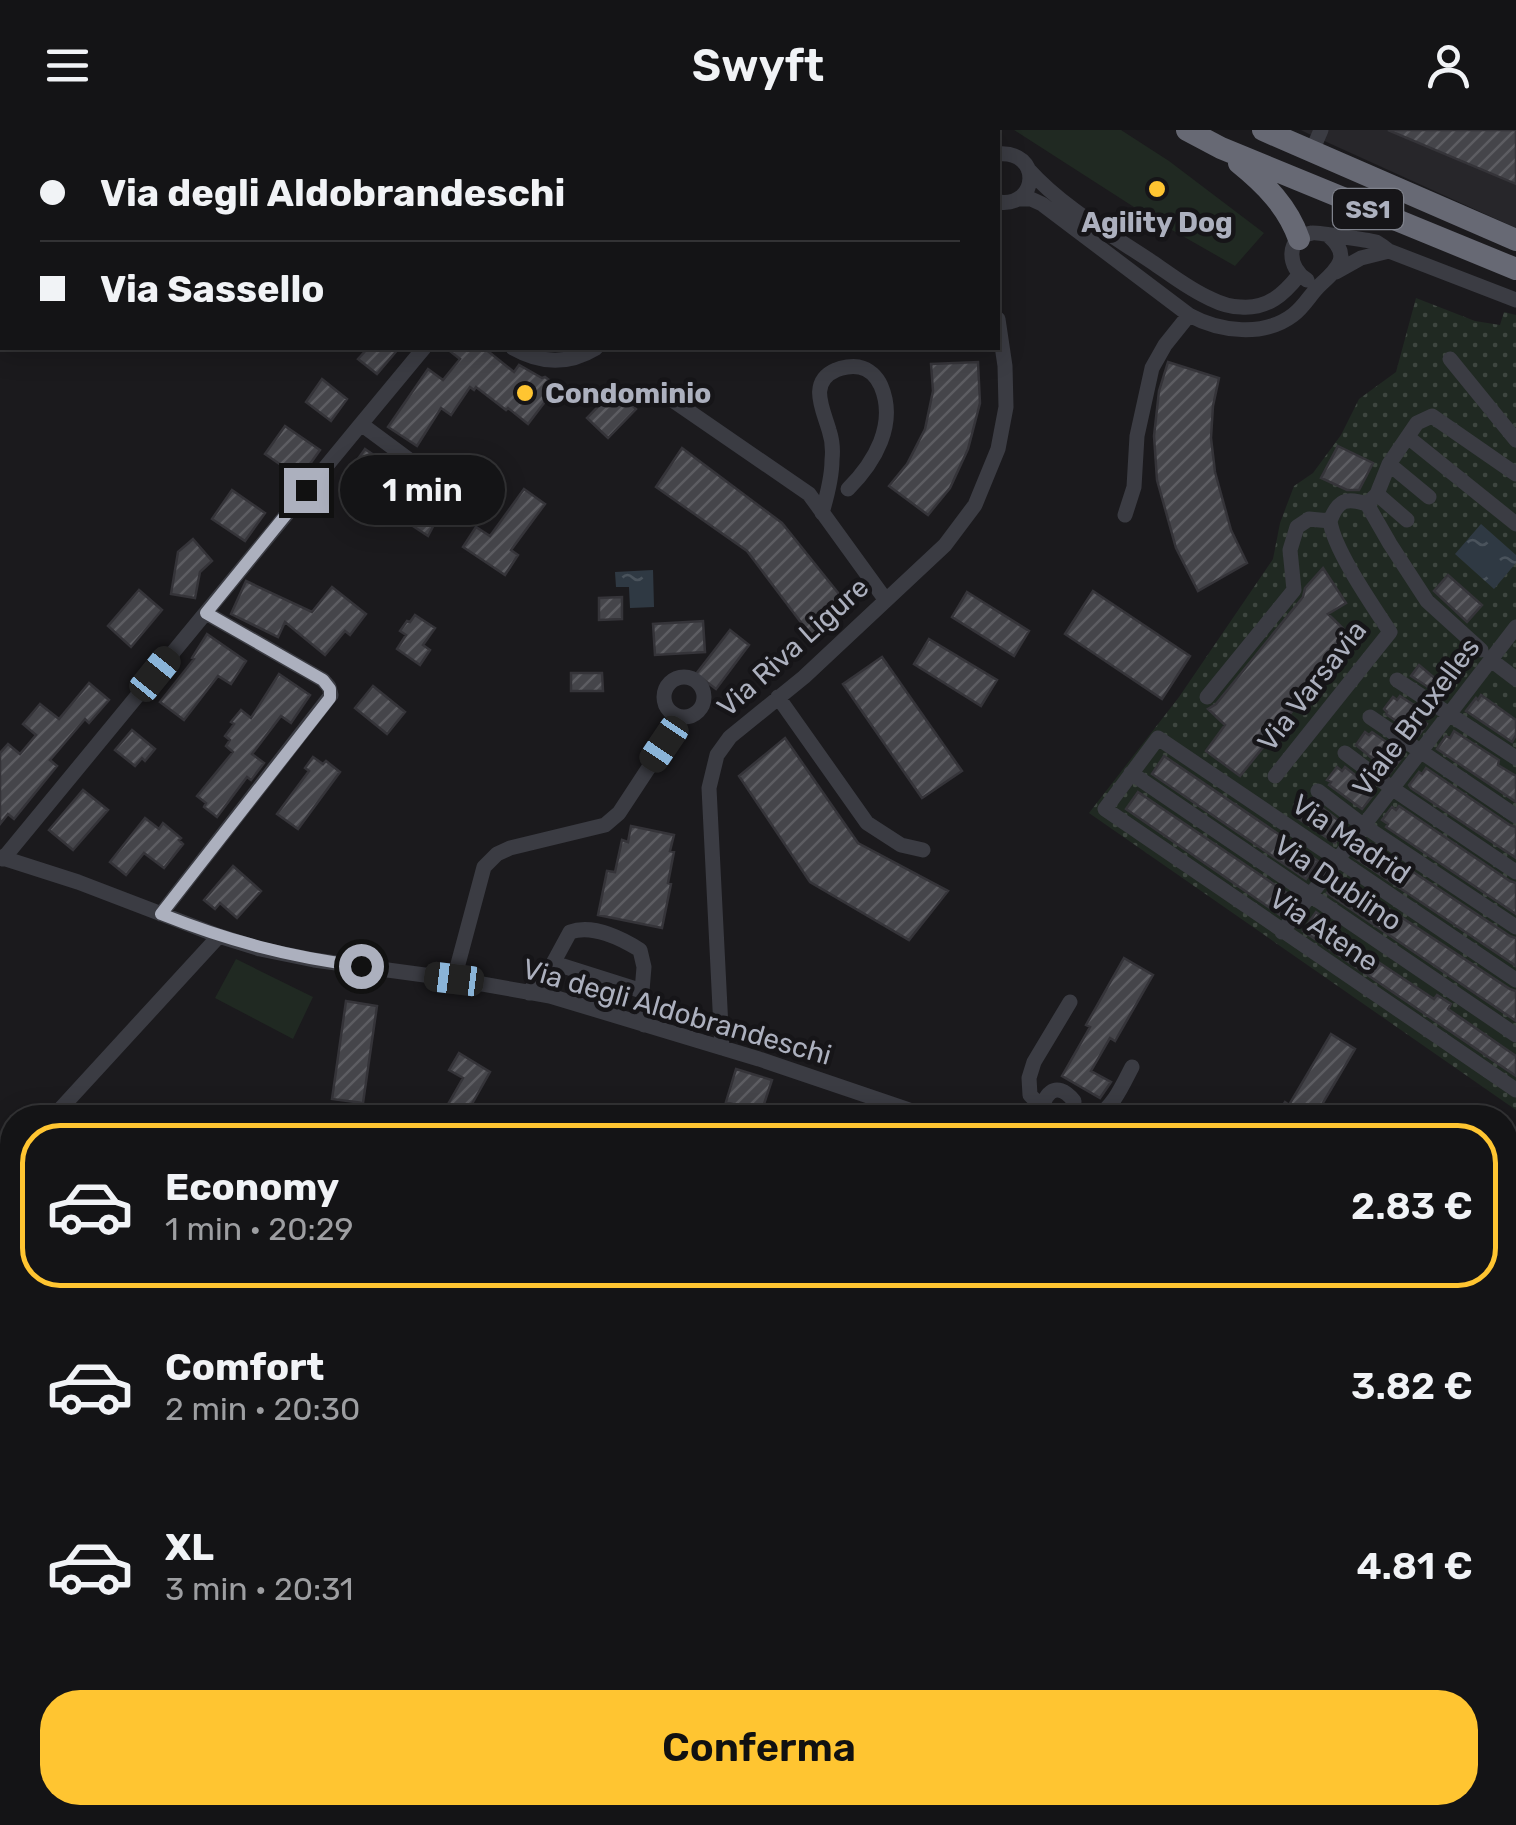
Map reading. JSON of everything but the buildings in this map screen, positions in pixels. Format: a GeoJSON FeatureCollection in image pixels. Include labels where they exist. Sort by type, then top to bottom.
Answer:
{"type":"FeatureCollection","features":[{"type":"Feature","properties":{"kind":"highway","name":"SS1"},"geometry":{"type":"LineString","coordinates":[[1187,130],[1221,148],[1516,269]]}},
{"type":"Feature","properties":{"kind":"highway","name":"SS1"},"geometry":{"type":"LineString","coordinates":[[1263,130],[1316,140],[1516,240]]}},
{"type":"Feature","properties":{"kind":"highway"},"geometry":{"type":"LineString","coordinates":[[1221,148],[1275,197],[1300,239]]}},
{"type":"Feature","properties":{"kind":"street"},"geometry":{"type":"LineString","coordinates":[[1001,151],[1023,161],[1043,185],[1111,235],[1217,302],[1240,307],[1270,302],[1299,275]]}},
{"type":"Feature","properties":{"kind":"street"},"geometry":{"type":"LineString","coordinates":[[1020,198],[1028,188],[1028,169]]}},
{"type":"Feature","properties":{"kind":"street"},"geometry":{"type":"LineString","coordinates":[[1000,202],[1020,198],[1042,204],[1190,315],[1225,328],[1267,327],[1295,314],[1333,275],[1361,258],[1389,251]]}},
{"type":"Feature","properties":{"kind":"street"},"geometry":{"type":"LineString","coordinates":[[1329,236],[1340,256],[1333,275],[1314,282],[1299,275],[1291,260],[1292,252],[1300,239],[1314,232],[1372,241],[1516,300]]}},
{"type":"Feature","properties":{"kind":"street"},"geometry":{"type":"LineString","coordinates":[[1125,515],[1152,368],[1190,315]]}},
{"type":"Feature","properties":{"kind":"street","name":"Via Riva Ligure"},"geometry":{"type":"LineString","coordinates":[[722,1048],[709,788],[717,755],[730,737],[804,677],[962,525],[975,505],[998,450],[1006,407],[1006,366],[1000,331]]}},
{"type":"Feature","properties":{"kind":"street"},"geometry":{"type":"LineString","coordinates":[[2,858],[422,350]]}},
{"type":"Feature","properties":{"kind":"street"},"geometry":{"type":"LineString","coordinates":[[517,350],[552,361],[592,350]]}},
{"type":"Feature","properties":{"kind":"street"},"geometry":{"type":"LineString","coordinates":[[1450,359],[1516,440]]}},
{"type":"Feature","properties":{"kind":"street"},"geometry":{"type":"LineString","coordinates":[[822,513],[832,461],[830,433],[819,403],[819,389],[828,375],[840,368],[859,367],[872,373],[880,383],[887,417],[884,438],[865,472],[848,489]]}},
{"type":"Feature","properties":{"kind":"street"},"geometry":{"type":"LineString","coordinates":[[668,397],[808,494],[885,599]]}},
{"type":"Feature","properties":{"kind":"street"},"geometry":{"type":"LineString","coordinates":[[1372,499],[1416,423],[1432,416],[1516,474]]}},
{"type":"Feature","properties":{"kind":"street"},"geometry":{"type":"LineString","coordinates":[[361,424],[462,498]]}},
{"type":"Feature","properties":{"kind":"street"},"geometry":{"type":"LineString","coordinates":[[1408,438],[1516,524]]}},
{"type":"Feature","properties":{"kind":"street"},"geometry":{"type":"LineString","coordinates":[[1390,464],[1430,497]]}},
{"type":"Feature","properties":{"kind":"street"},"geometry":{"type":"LineString","coordinates":[[1207,698],[1294,590],[1290,550],[1297,527],[1309,520],[1330,522],[1335,510],[1351,498],[1372,499],[1406,520]]}},
{"type":"Feature","properties":{"kind":"street"},"geometry":{"type":"LineString","coordinates":[[1372,499],[1425,598],[1516,679]]}},
{"type":"Feature","properties":{"kind":"street","name":"Via Varsavia"},"geometry":{"type":"LineString","coordinates":[[1275,776],[1390,632],[1333,536],[1330,522]]}},
{"type":"Feature","properties":{"kind":"street"},"geometry":{"type":"LineString","coordinates":[[161,914],[331,695],[323,680],[206,613]]}},
{"type":"Feature","properties":{"kind":"street","name":"Viale Bruxelles"},"geometry":{"type":"LineString","coordinates":[[1282,932],[1450,714],[1486,655],[1516,627]]}},
{"type":"Feature","properties":{"kind":"street"},"geometry":{"type":"LineString","coordinates":[[1397,680],[1516,758]]}},
{"type":"Feature","properties":{"kind":"street"},"geometry":{"type":"LineString","coordinates":[[778,697],[867,823],[901,844],[923,850]]}},
{"type":"Feature","properties":{"kind":"street"},"geometry":{"type":"LineString","coordinates":[[1370,717],[1516,816]]}},
{"type":"Feature","properties":{"kind":"street"},"geometry":{"type":"LineString","coordinates":[[454,979],[484,867],[510,848],[605,825],[620,813],[682,718]]}},
{"type":"Feature","properties":{"kind":"street","name":"Via Madrid"},"geometry":{"type":"LineString","coordinates":[[1131,773],[1158,738],[1516,980]]}},
{"type":"Feature","properties":{"kind":"street"},"geometry":{"type":"LineString","coordinates":[[1344,753],[1516,872]]}},
{"type":"Feature","properties":{"kind":"street","name":"Via Atene"},"geometry":{"type":"LineString","coordinates":[[1131,773],[1105,810],[1516,1090]]}},
{"type":"Feature","properties":{"kind":"street","name":"Via Dublino"},"geometry":{"type":"LineString","coordinates":[[1131,773],[1516,1035]]}},
{"type":"Feature","properties":{"kind":"street"},"geometry":{"type":"LineString","coordinates":[[1318,790],[1364,826],[1516,927]]}},
{"type":"Feature","properties":{"kind":"street","name":"Via degli Aldobrandeschi"},"geometry":{"type":"LineString","coordinates":[[2,858],[260,949],[550,996],[894,1105]]}},
{"type":"Feature","properties":{"kind":"street"},"geometry":{"type":"LineString","coordinates":[[551,966],[570,932],[577,929],[603,933],[640,950],[644,967],[644,1025]]}},
{"type":"Feature","properties":{"kind":"street"},"geometry":{"type":"LineString","coordinates":[[64,1105],[218,936]]}},
{"type":"Feature","properties":{"kind":"street"},"geometry":{"type":"LineString","coordinates":[[529,993],[543,970],[551,966],[563,966],[642,990]]}},
{"type":"Feature","properties":{"kind":"street"},"geometry":{"type":"LineString","coordinates":[[1036,1105],[1030,1095],[1029,1078],[1034,1062],[1070,1002]]}},
{"type":"Feature","properties":{"kind":"street"},"geometry":{"type":"LineString","coordinates":[[1110,1105],[1132,1066]]}},
{"type":"Feature","properties":{"kind":"street"},"geometry":{"type":"LineString","coordinates":[[1043,1105],[1046,1096],[1061,1090],[1074,1105]]}},
{"type":"Feature","properties":{"kind":"shaded area"},"geometry":{"type":"Polygon","coordinates":[[[1301,130],[1516,130],[1516,228],[1309,134],[1301,130]]]}},
{"type":"Feature","properties":{"kind":"green space","name":"Agility Dog"},"geometry":{"type":"Polygon","coordinates":[[[1014,130],[1121,130],[1264,233],[1235,266],[1151,218],[1014,130]]]}},
{"type":"Feature","properties":{"kind":"green space"},"geometry":{"type":"Polygon","coordinates":[[[1416,298],[1475,321],[1500,325],[1504,312],[1516,315],[1516,1105],[1509,1105],[1089,813],[1179,697],[1273,559],[1280,523],[1294,486],[1313,473],[1341,435],[1359,399],[1396,372],[1416,298]]]}},
{"type":"Feature","properties":{"kind":"green space"},"geometry":{"type":"Polygon","coordinates":[[[236,959],[313,997],[293,1039],[215,998],[236,959]]]}},
{"type":"Feature","properties":{"kind":"water"},"geometry":{"type":"Polygon","coordinates":[[[1481,524],[1516,555],[1516,563],[1494,589],[1455,554],[1481,524]]]}},
{"type":"Feature","properties":{"kind":"water"},"geometry":{"type":"Polygon","coordinates":[[[653,570],[654,607],[630,608],[629,587],[616,587],[615,572],[653,570]]]}},
{"type":"Feature","properties":{"kind":"place","name":"Agility Dog"},"geometry":{"type":"Point","coordinates":[1157,189]}},
{"type":"Feature","properties":{"kind":"place","name":"Condominio"},"geometry":{"type":"Point","coordinates":[525,393]}},
{"type":"Feature","properties":{"kind":"route"},"geometry":{"type":"LineString","coordinates":[[306,490],[206,613],[323,680],[332,692],[330,698],[161,914],[260,949],[361,966]]}}]}
